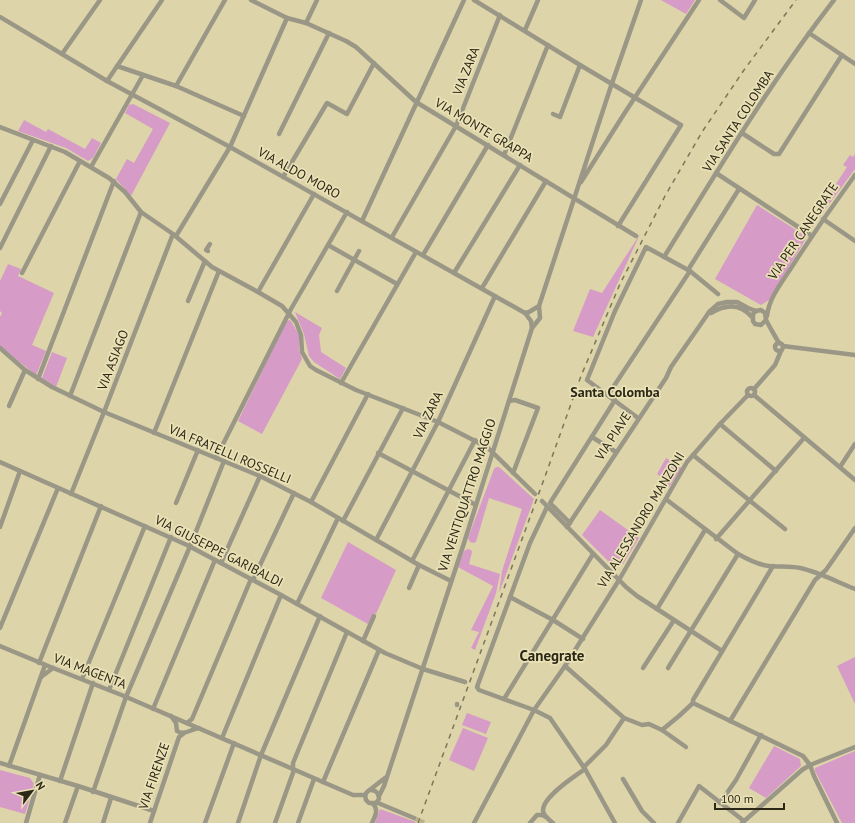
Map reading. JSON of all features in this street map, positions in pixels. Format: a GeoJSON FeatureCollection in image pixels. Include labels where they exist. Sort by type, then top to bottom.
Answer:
{"type":"FeatureCollection","features":[{"type":"Feature","properties":{"kind":"street"},"geometry":{"type":"LineString","coordinates":[[62,54],[100,0]]}},
{"type":"Feature","properties":{"kind":"street"},"geometry":{"type":"LineString","coordinates":[[107,81],[162,0]]}},
{"type":"Feature","properties":{"kind":"street"},"geometry":{"type":"LineString","coordinates":[[176,86],[225,0]]}},
{"type":"Feature","properties":{"kind":"street","name":"VIA MONTE GRAPPA"},"geometry":{"type":"LineString","coordinates":[[253,0],[288,18],[306,23],[356,47],[416,102],[636,236]]}},
{"type":"Feature","properties":{"kind":"street"},"geometry":{"type":"LineString","coordinates":[[306,23],[317,0]]}},
{"type":"Feature","properties":{"kind":"street"},"geometry":{"type":"LineString","coordinates":[[362,221],[464,0]]}},
{"type":"Feature","properties":{"kind":"street"},"geometry":{"type":"LineString","coordinates":[[474,0],[681,125],[618,226]]}},
{"type":"Feature","properties":{"kind":"street"},"geometry":{"type":"LineString","coordinates":[[525,30],[538,0]]}},
{"type":"Feature","properties":{"kind":"street"},"geometry":{"type":"LineString","coordinates":[[574,198],[641,0]]}},
{"type":"Feature","properties":{"kind":"street"},"geometry":{"type":"LineString","coordinates":[[574,198],[581,182],[699,0]]}},
{"type":"Feature","properties":{"kind":"street"},"geometry":{"type":"LineString","coordinates":[[720,0],[744,18],[755,0]]}},
{"type":"Feature","properties":{"kind":"street","name":"VIA SANTA COLOMBA"},"geometry":{"type":"LineString","coordinates":[[664,257],[716,173],[809,33],[834,0]]}},
{"type":"Feature","properties":{"kind":"street","name":"VIA ZARA"},"geometry":{"type":"LineString","coordinates":[[392,237],[456,126],[500,15]]}},
{"type":"Feature","properties":{"kind":"street","name":"VIA ALDO MORO"},"geometry":{"type":"LineString","coordinates":[[0,17],[107,81],[230,146],[529,315]]}},
{"type":"Feature","properties":{"kind":"street","name":"VIA ASIAGO"},"geometry":{"type":"LineString","coordinates":[[71,494],[175,235],[230,146],[288,18]]}},
{"type":"Feature","properties":{"kind":"street"},"geometry":{"type":"LineString","coordinates":[[279,134],[329,33]]}},
{"type":"Feature","properties":{"kind":"street"},"geometry":{"type":"LineString","coordinates":[[809,33],[855,64]]}},
{"type":"Feature","properties":{"kind":"street"},"geometry":{"type":"LineString","coordinates":[[504,155],[548,45]]}},
{"type":"Feature","properties":{"kind":"street"},"geometry":{"type":"LineString","coordinates":[[742,134],[774,154],[779,154],[842,55]]}},
{"type":"Feature","properties":{"kind":"street"},"geometry":{"type":"LineString","coordinates":[[283,177],[327,103],[347,114],[374,64]]}},
{"type":"Feature","properties":{"kind":"street"},"geometry":{"type":"LineString","coordinates":[[553,114],[560,117],[580,65]]}},
{"type":"Feature","properties":{"kind":"street"},"geometry":{"type":"LineString","coordinates":[[116,68],[143,74],[176,86],[244,116]]}},
{"type":"Feature","properties":{"kind":"street"},"geometry":{"type":"LineString","coordinates":[[91,167],[143,74]]}},
{"type":"Feature","properties":{"kind":"street"},"geometry":{"type":"LineString","coordinates":[[0,127],[65,152],[114,181],[141,212],[175,235],[205,261],[219,271],[277,303],[289,313],[296,322],[299,329],[302,352],[310,366],[341,383],[438,422],[475,440],[493,452],[535,494]]}},
{"type":"Feature","properties":{"kind":"street"},"geometry":{"type":"LineString","coordinates":[[0,204],[33,140]]}},
{"type":"Feature","properties":{"kind":"street"},"geometry":{"type":"LineString","coordinates":[[423,255],[488,145]]}},
{"type":"Feature","properties":{"kind":"street"},"geometry":{"type":"LineString","coordinates":[[0,248],[51,146]]}},
{"type":"Feature","properties":{"kind":"street"},"geometry":{"type":"LineString","coordinates":[[22,273],[80,161]]}},
{"type":"Feature","properties":{"kind":"street"},"geometry":{"type":"LineString","coordinates":[[454,273],[520,164]]}},
{"type":"Feature","properties":{"kind":"street"},"geometry":{"type":"LineString","coordinates":[[716,173],[812,236]]}},
{"type":"Feature","properties":{"kind":"street","name":"VIA PER CANEGRATE"},"geometry":{"type":"LineString","coordinates":[[767,318],[771,300],[822,220],[855,176]]}},
{"type":"Feature","properties":{"kind":"street"},"geometry":{"type":"LineString","coordinates":[[38,378],[114,181]]}},
{"type":"Feature","properties":{"kind":"street"},"geometry":{"type":"LineString","coordinates":[[482,288],[546,181]]}},
{"type":"Feature","properties":{"kind":"street"},"geometry":{"type":"LineString","coordinates":[[608,395],[689,271],[739,189]]}},
{"type":"Feature","properties":{"kind":"street"},"geometry":{"type":"LineString","coordinates":[[258,292],[314,194]]}},
{"type":"Feature","properties":{"kind":"street","name":"VIA VENTIQUATTRO MAGGIO"},"geometry":{"type":"LineString","coordinates":[[372,823],[377,810],[377,800],[452,581],[532,328],[540,320],[539,306],[574,198]]}},
{"type":"Feature","properties":{"kind":"street"},"geometry":{"type":"LineString","coordinates":[[70,396],[141,212]]}},
{"type":"Feature","properties":{"kind":"street"},"geometry":{"type":"LineString","coordinates":[[216,458],[289,313],[347,212]]}},
{"type":"Feature","properties":{"kind":"street"},"geometry":{"type":"LineString","coordinates":[[822,220],[855,241]]}},
{"type":"Feature","properties":{"kind":"street"},"geometry":{"type":"LineString","coordinates":[[208,251],[206,250],[210,244]]}},
{"type":"Feature","properties":{"kind":"street"},"geometry":{"type":"LineString","coordinates":[[328,245],[397,284]]}},
{"type":"Feature","properties":{"kind":"street"},"geometry":{"type":"LineString","coordinates":[[638,418],[587,380],[616,311],[646,247],[689,271],[718,294]]}},
{"type":"Feature","properties":{"kind":"street"},"geometry":{"type":"LineString","coordinates":[[337,291],[359,251]]}},
{"type":"Feature","properties":{"kind":"street"},"geometry":{"type":"LineString","coordinates":[[341,383],[416,252]]}},
{"type":"Feature","properties":{"kind":"street"},"geometry":{"type":"LineString","coordinates":[[188,301],[205,261]]}},
{"type":"Feature","properties":{"kind":"street"},"geometry":{"type":"LineString","coordinates":[[154,433],[219,271]]}},
{"type":"Feature","properties":{"kind":"street","name":"VIA ZARA"},"geometry":{"type":"LineString","coordinates":[[376,540],[438,422],[495,296]]}},
{"type":"Feature","properties":{"kind":"street","name":"VIA PER CANEGRATE"},"geometry":{"type":"LineString","coordinates":[[758,310],[771,300]]}},
{"type":"Feature","properties":{"kind":"street"},"geometry":{"type":"LineString","coordinates":[[725,304],[737,302],[748,308],[763,311],[779,347],[855,355]]}},
{"type":"Feature","properties":{"kind":"street"},"geometry":{"type":"LineString","coordinates":[[725,304],[742,308],[752,317],[756,324],[772,331]]}},
{"type":"Feature","properties":{"kind":"street","name":"VIA PIAVE"},"geometry":{"type":"LineString","coordinates":[[568,525],[705,318],[713,308],[725,304]]}},
{"type":"Feature","properties":{"kind":"street"},"geometry":{"type":"LineString","coordinates":[[529,315],[539,306]]}},
{"type":"Feature","properties":{"kind":"street"},"geometry":{"type":"LineString","coordinates":[[752,317],[758,310]]}},
{"type":"Feature","properties":{"kind":"street"},"geometry":{"type":"LineString","coordinates":[[529,315],[539,312],[540,315]]}},
{"type":"Feature","properties":{"kind":"street"},"geometry":{"type":"LineString","coordinates":[[529,315],[537,322]]}},
{"type":"Feature","properties":{"kind":"street","name":"VIA VENTIQUATTRO MAGGIO"},"geometry":{"type":"LineString","coordinates":[[529,315],[532,328]]}},
{"type":"Feature","properties":{"kind":"street"},"geometry":{"type":"LineString","coordinates":[[761,325],[767,318]]}},
{"type":"Feature","properties":{"kind":"street","name":"VIA ALESSANDRO MANZONI"},"geometry":{"type":"LineString","coordinates":[[474,823],[534,710],[565,666],[619,580],[693,455],[748,395],[748,389],[754,389],[775,365],[779,347]]}},
{"type":"Feature","properties":{"kind":"street","name":"VIA FRATELLI ROSSELLI"},"geometry":{"type":"LineString","coordinates":[[0,348],[25,370],[70,396],[104,412],[260,476],[294,493],[419,565],[452,581]]}},
{"type":"Feature","properties":{"kind":"street"},"geometry":{"type":"LineString","coordinates":[[9,406],[25,370]]}},
{"type":"Feature","properties":{"kind":"street"},"geometry":{"type":"LineString","coordinates":[[754,389],[754,395]]}},
{"type":"Feature","properties":{"kind":"street"},"geometry":{"type":"LineString","coordinates":[[310,502],[368,394]]}},
{"type":"Feature","properties":{"kind":"street"},"geometry":{"type":"LineString","coordinates":[[748,395],[754,395],[855,480]]}},
{"type":"Feature","properties":{"kind":"street"},"geometry":{"type":"LineString","coordinates":[[510,398],[538,408],[513,472]]}},
{"type":"Feature","properties":{"kind":"street"},"geometry":{"type":"LineString","coordinates":[[615,400],[550,503],[593,554],[637,596],[722,651]]}},
{"type":"Feature","properties":{"kind":"street"},"geometry":{"type":"LineString","coordinates":[[343,521],[403,408]]}},
{"type":"Feature","properties":{"kind":"street"},"geometry":{"type":"LineString","coordinates":[[720,424],[776,471]]}},
{"type":"Feature","properties":{"kind":"street"},"geometry":{"type":"LineString","coordinates":[[592,437],[616,452]]}},
{"type":"Feature","properties":{"kind":"street"},"geometry":{"type":"LineString","coordinates":[[716,539],[804,438]]}},
{"type":"Feature","properties":{"kind":"street"},"geometry":{"type":"LineString","coordinates":[[412,561],[475,440]]}},
{"type":"Feature","properties":{"kind":"street"},"geometry":{"type":"LineString","coordinates":[[840,467],[855,444]]}},
{"type":"Feature","properties":{"kind":"street"},"geometry":{"type":"LineString","coordinates":[[176,503],[198,450]]}},
{"type":"Feature","properties":{"kind":"street"},"geometry":{"type":"LineString","coordinates":[[378,453],[476,505]]}},
{"type":"Feature","properties":{"kind":"street"},"geometry":{"type":"LineString","coordinates":[[693,455],[785,529]]}},
{"type":"Feature","properties":{"kind":"street"},"geometry":{"type":"LineString","coordinates":[[93,792],[126,697],[191,545],[224,461]]}},
{"type":"Feature","properties":{"kind":"street","name":"VIA GIUSEPPE GARIBALDI"},"geometry":{"type":"LineString","coordinates":[[0,462],[144,526],[191,545],[215,560],[320,616],[379,650],[423,669],[465,682]]}},
{"type":"Feature","properties":{"kind":"street"},"geometry":{"type":"LineString","coordinates":[[0,527],[20,471]]}},
{"type":"Feature","properties":{"kind":"street"},"geometry":{"type":"LineString","coordinates":[[221,563],[260,476]]}},
{"type":"Feature","properties":{"kind":"street"},"geometry":{"type":"LineString","coordinates":[[0,628],[58,488]]}},
{"type":"Feature","properties":{"kind":"street"},"geometry":{"type":"LineString","coordinates":[[177,725],[180,722],[186,723],[192,719],[252,580],[294,493]]}},
{"type":"Feature","properties":{"kind":"street"},"geometry":{"type":"LineString","coordinates":[[666,500],[716,539],[738,554],[758,563],[773,566],[800,568],[855,589]]}},
{"type":"Feature","properties":{"kind":"street"},"geometry":{"type":"LineString","coordinates":[[542,501],[568,525]]}},
{"type":"Feature","properties":{"kind":"street"},"geometry":{"type":"LineString","coordinates":[[39,663],[101,506]]}},
{"type":"Feature","properties":{"kind":"street"},"geometry":{"type":"LineString","coordinates":[[547,507],[530,543],[477,687],[479,690],[534,710],[550,718],[584,768],[616,823]]}},
{"type":"Feature","properties":{"kind":"street"},"geometry":{"type":"LineString","coordinates":[[297,604],[338,518]]}},
{"type":"Feature","properties":{"kind":"street"},"geometry":{"type":"LineString","coordinates":[[82,679],[144,526]]}},
{"type":"Feature","properties":{"kind":"street"},"geometry":{"type":"LineString","coordinates":[[730,720],[815,580],[826,570],[855,528]]}},
{"type":"Feature","properties":{"kind":"street"},"geometry":{"type":"LineString","coordinates":[[657,609],[705,530]]}},
{"type":"Feature","properties":{"kind":"street"},"geometry":{"type":"LineString","coordinates":[[109,690],[171,537]]}},
{"type":"Feature","properties":{"kind":"street"},"geometry":{"type":"LineString","coordinates":[[504,699],[593,554]]}},
{"type":"Feature","properties":{"kind":"street"},"geometry":{"type":"LineString","coordinates":[[668,668],[738,554]]}},
{"type":"Feature","properties":{"kind":"street"},"geometry":{"type":"LineString","coordinates":[[153,709],[215,560]]}},
{"type":"Feature","properties":{"kind":"street"},"geometry":{"type":"LineString","coordinates":[[409,588],[419,565]]}},
{"type":"Feature","properties":{"kind":"street"},"geometry":{"type":"LineString","coordinates":[[662,730],[693,703],[693,700],[773,566]]}},
{"type":"Feature","properties":{"kind":"street"},"geometry":{"type":"LineString","coordinates":[[222,738],[281,595]]}},
{"type":"Feature","properties":{"kind":"street"},"geometry":{"type":"LineString","coordinates":[[510,597],[552,620],[582,639]]}},
{"type":"Feature","properties":{"kind":"street"},"geometry":{"type":"LineString","coordinates":[[238,823],[261,755],[320,616]]}},
{"type":"Feature","properties":{"kind":"street"},"geometry":{"type":"LineString","coordinates":[[363,641],[374,616]]}},
{"type":"Feature","properties":{"kind":"street"},"geometry":{"type":"LineString","coordinates":[[643,668],[674,620]]}},
{"type":"Feature","properties":{"kind":"street"},"geometry":{"type":"LineString","coordinates":[[275,823],[293,763],[347,632]]}},
{"type":"Feature","properties":{"kind":"street","name":"VIA MAGENTA"},"geometry":{"type":"LineString","coordinates":[[0,646],[39,663],[93,683],[353,795],[365,795]]}},
{"type":"Feature","properties":{"kind":"street"},"geometry":{"type":"LineString","coordinates":[[323,782],[379,650]]}},
{"type":"Feature","properties":{"kind":"street"},"geometry":{"type":"LineString","coordinates":[[9,766],[46,665]]}},
{"type":"Feature","properties":{"kind":"street"},"geometry":{"type":"LineString","coordinates":[[565,666],[624,718],[642,725],[649,724],[662,730],[686,747]]}},
{"type":"Feature","properties":{"kind":"street"},"geometry":{"type":"LineString","coordinates":[[41,677],[53,668]]}},
{"type":"Feature","properties":{"kind":"street"},"geometry":{"type":"LineString","coordinates":[[60,780],[93,683]]}},
{"type":"Feature","properties":{"kind":"street"},"geometry":{"type":"LineString","coordinates":[[693,703],[803,756],[810,765],[837,823]]}},
{"type":"Feature","properties":{"kind":"street"},"geometry":{"type":"LineString","coordinates":[[171,716],[177,725],[176,729],[182,734]]}},
{"type":"Feature","properties":{"kind":"street"},"geometry":{"type":"LineString","coordinates":[[553,823],[546,817],[543,812],[543,807],[556,789],[584,768],[606,745],[624,718]]}},
{"type":"Feature","properties":{"kind":"street"},"geometry":{"type":"LineString","coordinates":[[182,734],[189,728],[186,723]]}},
{"type":"Feature","properties":{"kind":"street"},"geometry":{"type":"LineString","coordinates":[[182,734],[199,728]]}},
{"type":"Feature","properties":{"kind":"street","name":"VIA FIRENZE"},"geometry":{"type":"LineString","coordinates":[[150,823],[182,734]]}},
{"type":"Feature","properties":{"kind":"street"},"geometry":{"type":"LineString","coordinates":[[720,803],[736,780],[761,735]]}},
{"type":"Feature","properties":{"kind":"street"},"geometry":{"type":"LineString","coordinates":[[205,823],[234,743]]}},
{"type":"Feature","properties":{"kind":"street"},"geometry":{"type":"LineString","coordinates":[[678,823],[699,786],[743,822],[802,770],[810,765],[855,747]]}},
{"type":"Feature","properties":{"kind":"street"},"geometry":{"type":"LineString","coordinates":[[0,763],[60,780],[154,811]]}},
{"type":"Feature","properties":{"kind":"street"},"geometry":{"type":"LineString","coordinates":[[26,823],[40,775]]}},
{"type":"Feature","properties":{"kind":"street"},"geometry":{"type":"LineString","coordinates":[[367,802],[365,795],[367,792],[386,777]]}},
{"type":"Feature","properties":{"kind":"street"},"geometry":{"type":"LineString","coordinates":[[298,823],[314,779]]}},
{"type":"Feature","properties":{"kind":"street"},"geometry":{"type":"LineString","coordinates":[[623,780],[642,811],[654,823]]}},
{"type":"Feature","properties":{"kind":"street"},"geometry":{"type":"LineString","coordinates":[[65,823],[78,786]]}},
{"type":"Feature","properties":{"kind":"street"},"geometry":{"type":"LineString","coordinates":[[371,790],[377,792],[377,800]]}},
{"type":"Feature","properties":{"kind":"street"},"geometry":{"type":"LineString","coordinates":[[353,795],[367,802],[377,800],[385,806],[414,818]]}},
{"type":"Feature","properties":{"kind":"street"},"geometry":{"type":"LineString","coordinates":[[103,823],[111,798]]}},
{"type":"Feature","properties":{"kind":"street"},"geometry":{"type":"LineString","coordinates":[[530,823],[537,815],[546,817]]}},
{"type":"Feature","properties":{"kind":"shaded area"},"geometry":{"type":"Polygon","coordinates":[[[661,0],[695,0],[686,14],[661,0]]]}},
{"type":"Feature","properties":{"kind":"shaded area"},"geometry":{"type":"Polygon","coordinates":[[[133,104],[170,123],[131,196],[116,179],[127,159],[134,163],[153,129],[125,113],[129,105],[133,104]]]}},
{"type":"Feature","properties":{"kind":"shaded area"},"geometry":{"type":"Polygon","coordinates":[[[24,120],[46,132],[48,129],[85,149],[92,138],[101,143],[93,158],[88,161],[66,148],[18,131],[24,120]]]}},
{"type":"Feature","properties":{"kind":"shaded area"},"geometry":{"type":"Polygon","coordinates":[[[855,154],[855,169],[810,230],[805,227],[807,223],[811,222],[818,212],[815,208],[819,201],[823,204],[847,167],[843,165],[850,155],[853,157],[855,154]]]}},
{"type":"Feature","properties":{"kind":"shaded area"},"geometry":{"type":"Polygon","coordinates":[[[757,205],[807,237],[769,300],[761,305],[715,279],[757,205]]]}},
{"type":"Feature","properties":{"kind":"shaded area"},"geometry":{"type":"Polygon","coordinates":[[[640,234],[593,337],[573,331],[590,289],[602,293],[640,234]]]}},
{"type":"Feature","properties":{"kind":"shaded area"},"geometry":{"type":"Polygon","coordinates":[[[8,264],[21,269],[18,276],[54,293],[32,345],[46,351],[36,375],[0,346],[0,317],[2,313],[0,311],[0,281],[8,264]]]}},
{"type":"Feature","properties":{"kind":"shaded area"},"geometry":{"type":"Polygon","coordinates":[[[295,312],[322,328],[319,335],[321,352],[346,368],[340,379],[314,362],[309,356],[304,334],[295,312]]]}},
{"type":"Feature","properties":{"kind":"shaded area"},"geometry":{"type":"Polygon","coordinates":[[[289,320],[299,335],[299,350],[302,359],[262,434],[238,421],[286,322],[289,320]]]}},
{"type":"Feature","properties":{"kind":"shaded area"},"geometry":{"type":"Polygon","coordinates":[[[52,352],[67,358],[56,387],[42,378],[52,352]]]}},
{"type":"Feature","properties":{"kind":"shaded area"},"geometry":{"type":"Polygon","coordinates":[[[666,458],[682,468],[669,487],[664,484],[666,480],[657,474],[666,458]]]}},
{"type":"Feature","properties":{"kind":"shaded area"},"geometry":{"type":"Polygon","coordinates":[[[496,467],[499,467],[534,499],[499,593],[502,571],[522,509],[489,498],[476,542],[470,542],[468,538],[496,467]]]}},
{"type":"Feature","properties":{"kind":"shaded area"},"geometry":{"type":"Polygon","coordinates":[[[600,510],[639,538],[623,564],[611,564],[582,535],[600,510]]]}},
{"type":"Feature","properties":{"kind":"shaded area"},"geometry":{"type":"Polygon","coordinates":[[[348,542],[396,570],[376,614],[374,613],[368,624],[321,598],[348,542]]]}},
{"type":"Feature","properties":{"kind":"shaded area"},"geometry":{"type":"Polygon","coordinates":[[[468,549],[472,552],[469,564],[500,574],[496,593],[475,650],[471,648],[479,632],[471,630],[493,586],[458,567],[464,551],[468,549]]]}},
{"type":"Feature","properties":{"kind":"shaded area"},"geometry":{"type":"Polygon","coordinates":[[[855,657],[855,704],[837,666],[855,657]]]}},
{"type":"Feature","properties":{"kind":"shaded area"},"geometry":{"type":"Polygon","coordinates":[[[467,713],[491,722],[486,734],[462,725],[467,713]]]}},
{"type":"Feature","properties":{"kind":"shaded area"},"geometry":{"type":"Polygon","coordinates":[[[463,728],[488,738],[474,771],[449,760],[463,728]]]}},
{"type":"Feature","properties":{"kind":"shaded area"},"geometry":{"type":"Polygon","coordinates":[[[774,746],[800,759],[801,766],[766,798],[749,788],[774,746]]]}},
{"type":"Feature","properties":{"kind":"shaded area"},"geometry":{"type":"Polygon","coordinates":[[[855,751],[855,823],[842,823],[815,771],[815,768],[855,751]]]}},
{"type":"Feature","properties":{"kind":"shaded area"},"geometry":{"type":"Polygon","coordinates":[[[0,770],[30,778],[34,784],[25,814],[0,807],[0,770]]]}},
{"type":"Feature","properties":{"kind":"shaded area"},"geometry":{"type":"Polygon","coordinates":[[[380,809],[416,822],[375,823],[380,809]]]}},
{"type":"Feature","properties":{"kind":"tunnel"},"geometry":{"type":"LineString","coordinates":[[414,818],[425,823]]}},
{"type":"Feature","properties":{"kind":"railway"},"geometry":{"type":"LineString","coordinates":[[418,823],[581,376],[620,284],[665,196],[702,132],[744,70],[796,0]]}},
{"type":"Feature","properties":{"kind":"district","name":"Santa Colomba"},"geometry":{"type":"Point","coordinates":[615,392]}},
{"type":"Feature","properties":{"kind":"district","name":"Canegrate"},"geometry":{"type":"Point","coordinates":[552,655]}}]}
